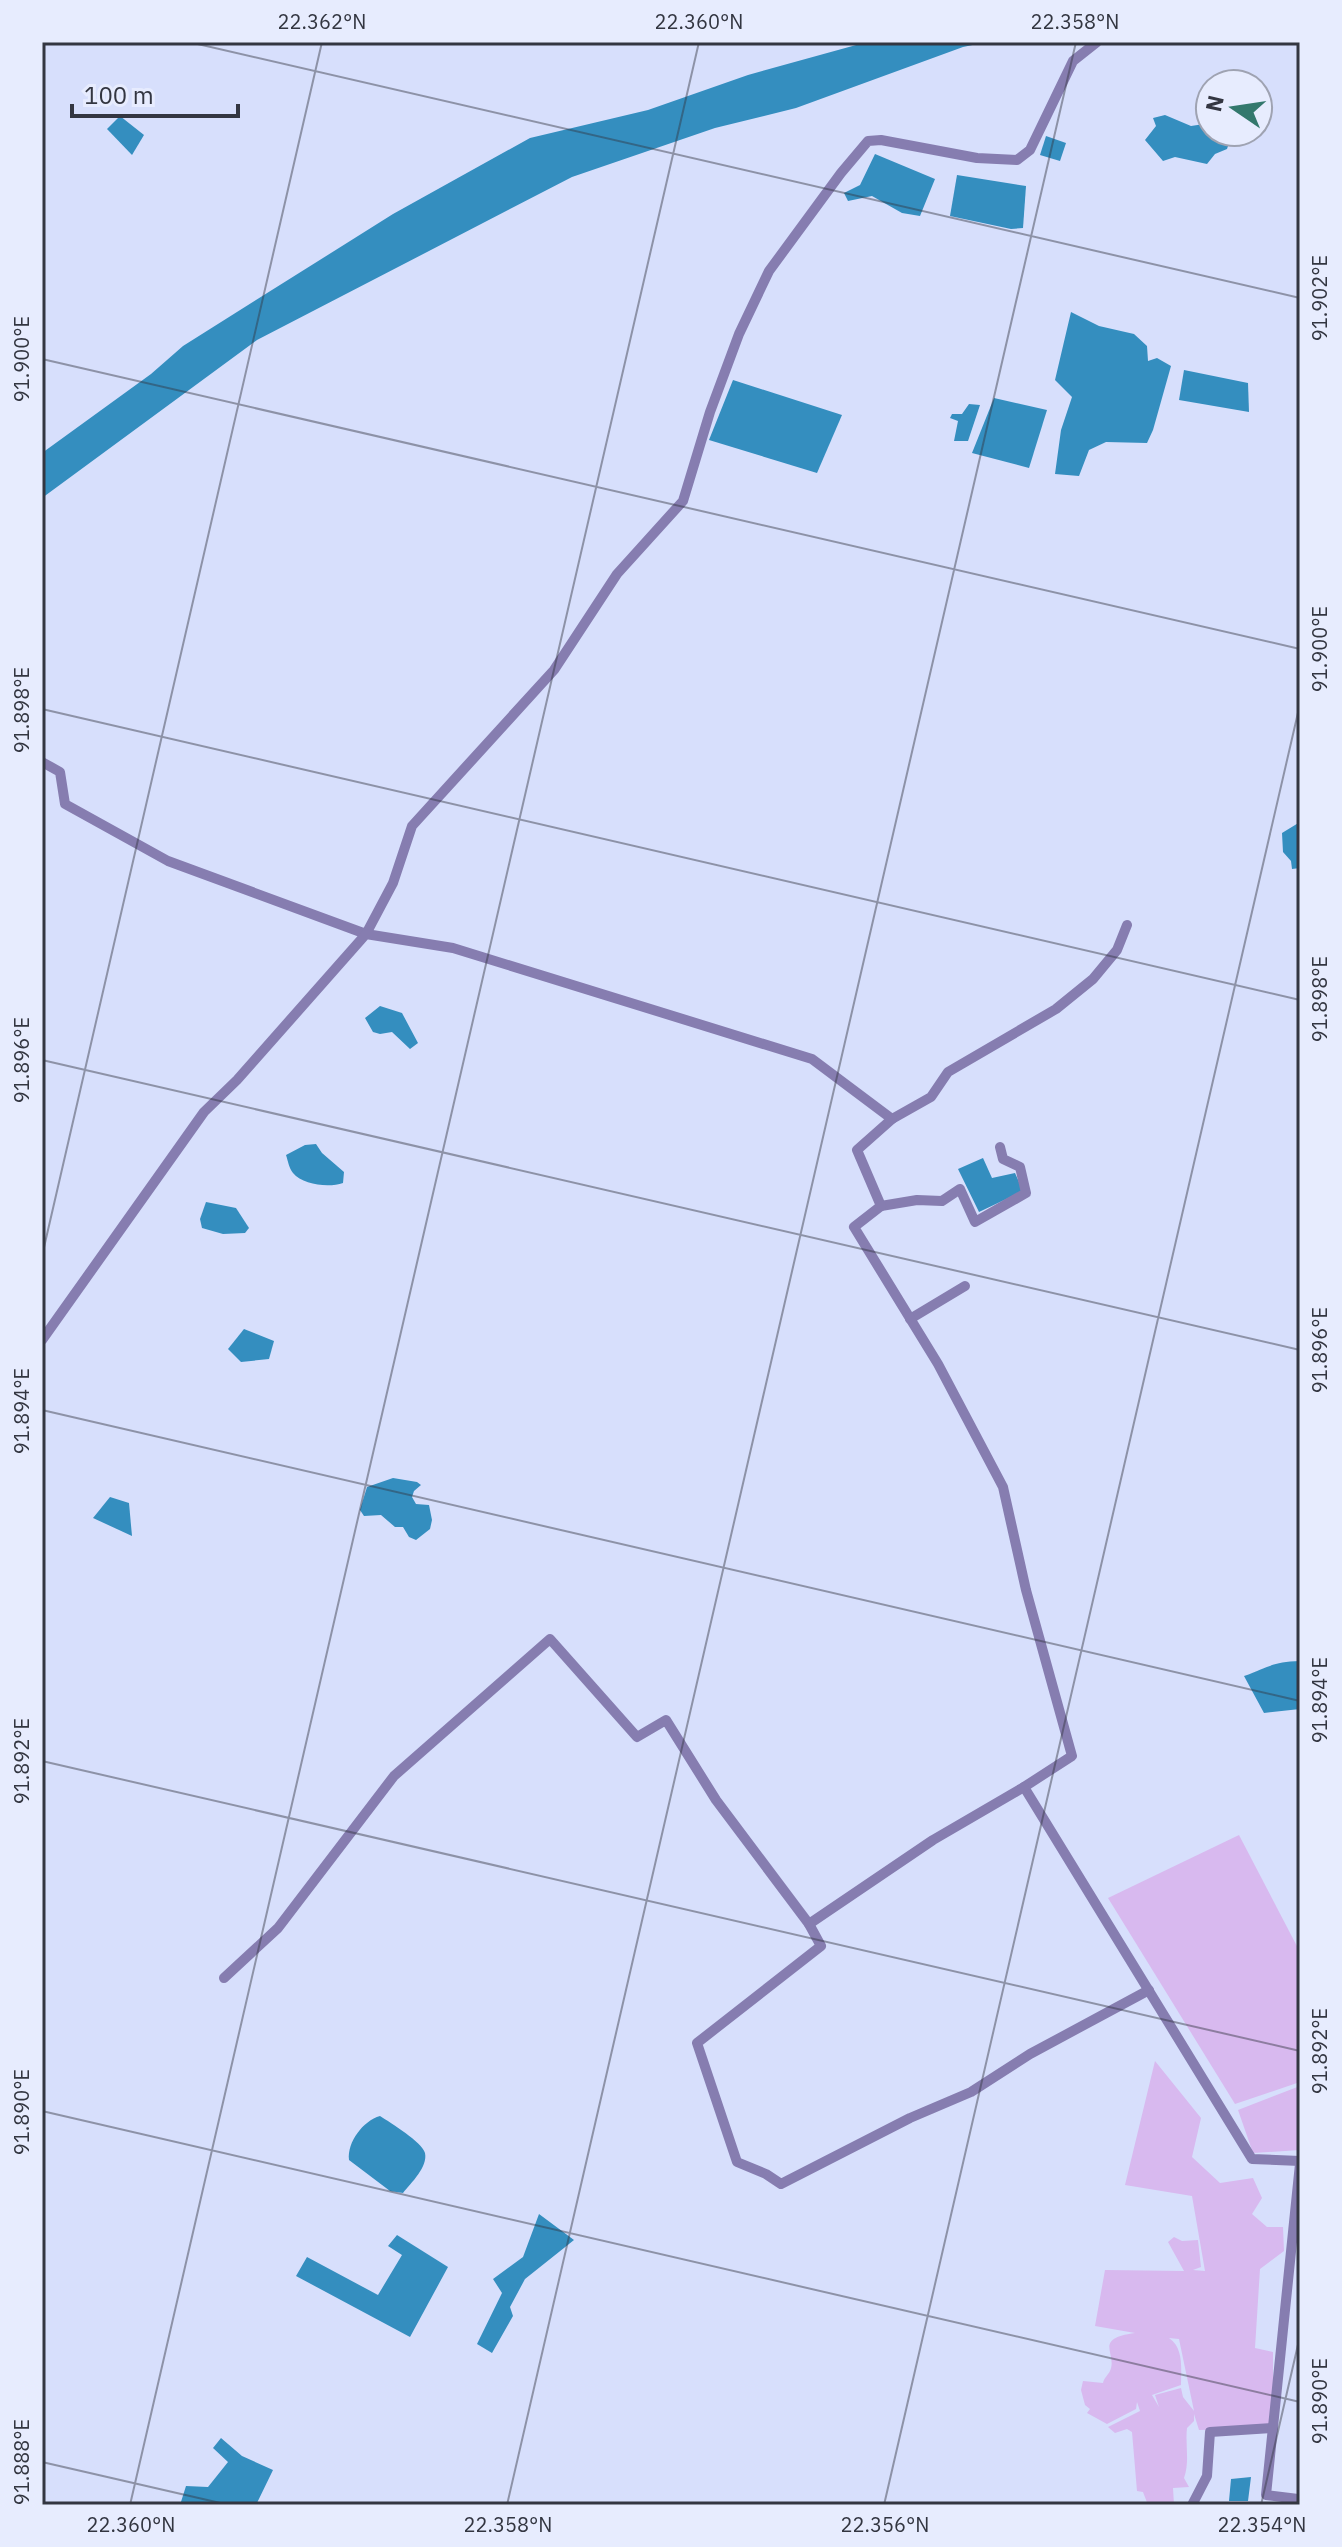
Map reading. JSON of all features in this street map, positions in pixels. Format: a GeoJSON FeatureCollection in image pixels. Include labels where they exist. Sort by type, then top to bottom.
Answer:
{"type":"FeatureCollection","features":[{"type":"Feature","properties":{"kind":"street"},"geometry":{"type":"LineString","coordinates":[[42,1340],[204,1112],[237,1080],[366,934],[393,883],[412,826],[554,670],[617,574],[683,501],[730,360],[769,271],[841,173],[868,141],[881,140],[977,158],[1017,160],[1030,150],[1073,61],[1097,42]]}},
{"type":"Feature","properties":{"kind":"street"},"geometry":{"type":"LineString","coordinates":[[42,762],[60,772],[65,804],[168,861],[366,934],[453,948],[812,1059],[892,1119]]}},
{"type":"Feature","properties":{"kind":"street"},"geometry":{"type":"LineString","coordinates":[[881,1206],[857,1150],[892,1119],[931,1097],[948,1072],[1056,1009],[1093,979],[1117,950],[1127,925]]}},
{"type":"Feature","properties":{"kind":"street"},"geometry":{"type":"LineString","coordinates":[[809,1924],[933,1840],[1072,1756],[1026,1590],[1003,1487],[938,1364],[854,1227],[881,1206],[917,1200],[942,1201],[960,1189],[975,1222],[1026,1193],[1020,1167],[1003,1159],[1000,1147]]}},
{"type":"Feature","properties":{"kind":"street"},"geometry":{"type":"LineString","coordinates":[[910,1319],[965,1286]]}},
{"type":"Feature","properties":{"kind":"street"},"geometry":{"type":"LineString","coordinates":[[224,1978],[278,1928],[394,1776],[550,1639],[637,1737],[666,1720],[716,1800],[809,1924],[821,1946],[697,2043],[737,2162],[781,2184],[910,2118],[971,2092],[1030,2054],[1149,1990]]}},
{"type":"Feature","properties":{"kind":"street"},"geometry":{"type":"LineString","coordinates":[[1024,1787],[1252,2159],[1300,2163],[1266,2495],[1298,2498]]}},
{"type":"Feature","properties":{"kind":"street"},"geometry":{"type":"LineString","coordinates":[[1192,2505],[1207,2476],[1210,2432],[1273,2428]]}},
{"type":"Feature","properties":{"kind":"shaded area"},"geometry":{"type":"Polygon","coordinates":[[[1239,1835],[1300,1952],[1300,2082],[1235,2104],[1108,1898],[1239,1835]]]}},
{"type":"Feature","properties":{"kind":"shaded area"},"geometry":{"type":"Polygon","coordinates":[[[1155,2061],[1201,2118],[1192,2157],[1220,2183],[1253,2178],[1262,2198],[1252,2214],[1267,2227],[1283,2227],[1284,2251],[1260,2269],[1255,2348],[1273,2352],[1273,2428],[1199,2430],[1194,2414],[1194,2421],[1187,2428],[1184,2478],[1189,2487],[1173,2488],[1174,2505],[1148,2505],[1143,2492],[1137,2491],[1132,2432],[1127,2429],[1115,2433],[1108,2427],[1140,2411],[1137,2402],[1136,2409],[1107,2424],[1087,2413],[1090,2409],[1085,2405],[1081,2390],[1083,2381],[1103,2383],[1112,2364],[1110,2343],[1135,2333],[1095,2326],[1105,2270],[1184,2271],[1168,2242],[1174,2237],[1182,2241],[1198,2240],[1201,2267],[1193,2270],[1205,2271],[1192,2196],[1125,2185],[1155,2061]],[[1169,2338],[1179,2353],[1181,2385],[1152,2395],[1159,2407],[1155,2395],[1181,2388],[1183,2397],[1194,2411],[1179,2339],[1169,2338]]]}},
{"type":"Feature","properties":{"kind":"shaded area"},"geometry":{"type":"Polygon","coordinates":[[[1300,2086],[1300,2150],[1253,2153],[1238,2110],[1300,2086]]]}},
{"type":"Feature","properties":{"kind":"water"},"geometry":{"type":"Polygon","coordinates":[[[867,42],[987,42],[963,47],[796,108],[715,128],[572,177],[257,340],[42,498],[42,453],[151,374],[183,346],[393,214],[530,138],[648,110],[748,75],[867,42]]]}},
{"type":"Feature","properties":{"kind":"water"},"geometry":{"type":"Polygon","coordinates":[[[1165,115],[1194,126],[1194,148],[1227,149],[1215,154],[1207,164],[1175,157],[1163,161],[1145,140],[1156,126],[1153,118],[1165,115]]]}},
{"type":"Feature","properties":{"kind":"water"},"geometry":{"type":"Polygon","coordinates":[[[120,116],[144,135],[132,155],[107,129],[120,116]]]}},
{"type":"Feature","properties":{"kind":"water"},"geometry":{"type":"Polygon","coordinates":[[[1046,136],[1066,143],[1060,161],[1040,155],[1046,136]]]}},
{"type":"Feature","properties":{"kind":"water"},"geometry":{"type":"Polygon","coordinates":[[[875,154],[935,179],[920,216],[902,213],[872,196],[848,201],[844,193],[860,185],[875,154]]]}},
{"type":"Feature","properties":{"kind":"water"},"geometry":{"type":"Polygon","coordinates":[[[957,175],[1026,186],[1023,228],[1011,229],[950,216],[957,175]]]}},
{"type":"Feature","properties":{"kind":"water"},"geometry":{"type":"Polygon","coordinates":[[[1071,312],[1099,326],[1134,334],[1147,346],[1148,361],[1157,358],[1171,366],[1147,443],[1106,442],[1089,450],[1079,476],[1055,474],[1061,430],[1072,397],[1055,380],[1071,312]]]}},
{"type":"Feature","properties":{"kind":"water"},"geometry":{"type":"Polygon","coordinates":[[[1184,370],[1248,383],[1249,412],[1179,400],[1184,370]]]}},
{"type":"Feature","properties":{"kind":"water"},"geometry":{"type":"Polygon","coordinates":[[[733,380],[842,415],[817,473],[709,440],[733,380]]]}},
{"type":"Feature","properties":{"kind":"water"},"geometry":{"type":"Polygon","coordinates":[[[994,398],[1047,410],[1029,468],[972,453],[994,398]]]}},
{"type":"Feature","properties":{"kind":"water"},"geometry":{"type":"Polygon","coordinates":[[[969,404],[980,405],[968,441],[954,441],[958,421],[950,418],[952,414],[962,414],[969,404]]]}},
{"type":"Feature","properties":{"kind":"water"},"geometry":{"type":"Polygon","coordinates":[[[1300,822],[1300,868],[1292,869],[1291,861],[1283,852],[1282,833],[1300,822]]]}},
{"type":"Feature","properties":{"kind":"water"},"geometry":{"type":"Polygon","coordinates":[[[380,1006],[402,1013],[418,1043],[410,1049],[392,1032],[373,1032],[365,1018],[380,1006]]]}},
{"type":"Feature","properties":{"kind":"water"},"geometry":{"type":"Polygon","coordinates":[[[316,1144],[344,1172],[343,1183],[310,1183],[292,1171],[286,1155],[305,1145],[316,1144]]]}},
{"type":"Feature","properties":{"kind":"water"},"geometry":{"type":"Polygon","coordinates":[[[983,1158],[992,1178],[1015,1173],[1023,1191],[979,1212],[958,1169],[983,1158]]]}},
{"type":"Feature","properties":{"kind":"water"},"geometry":{"type":"Polygon","coordinates":[[[206,1202],[236,1208],[249,1228],[245,1233],[223,1234],[202,1228],[200,1219],[206,1202]]]}},
{"type":"Feature","properties":{"kind":"water"},"geometry":{"type":"Polygon","coordinates":[[[244,1329],[274,1341],[269,1359],[241,1362],[228,1349],[244,1329]]]}},
{"type":"Feature","properties":{"kind":"water"},"geometry":{"type":"Polygon","coordinates":[[[393,1478],[421,1485],[412,1497],[416,1504],[429,1505],[430,1529],[416,1540],[409,1537],[403,1527],[395,1527],[381,1515],[364,1516],[360,1510],[367,1487],[393,1478]]]}},
{"type":"Feature","properties":{"kind":"water"},"geometry":{"type":"Polygon","coordinates":[[[110,1497],[129,1503],[132,1536],[93,1518],[110,1497]]]}},
{"type":"Feature","properties":{"kind":"water"},"geometry":{"type":"Polygon","coordinates":[[[1300,1661],[1300,1709],[1264,1713],[1244,1676],[1277,1664],[1300,1661]]]}},
{"type":"Feature","properties":{"kind":"water"},"geometry":{"type":"Polygon","coordinates":[[[380,2116],[412,2138],[425,2153],[421,2169],[403,2193],[390,2191],[349,2160],[357,2133],[380,2116]]]}},
{"type":"Feature","properties":{"kind":"water"},"geometry":{"type":"Polygon","coordinates":[[[539,2214],[574,2240],[525,2279],[510,2307],[513,2316],[492,2353],[477,2344],[502,2293],[493,2279],[523,2257],[539,2214]]]}},
{"type":"Feature","properties":{"kind":"water"},"geometry":{"type":"Polygon","coordinates":[[[397,2235],[448,2267],[410,2337],[296,2276],[307,2257],[378,2295],[402,2255],[388,2246],[397,2235]]]}},
{"type":"Feature","properties":{"kind":"water"},"geometry":{"type":"Polygon","coordinates":[[[221,2438],[242,2456],[273,2470],[256,2505],[180,2505],[186,2486],[208,2487],[228,2462],[213,2448],[221,2438]]]}},
{"type":"Feature","properties":{"kind":"water"},"geometry":{"type":"Polygon","coordinates":[[[1251,2477],[1248,2501],[1229,2501],[1231,2479],[1251,2477]]]}}]}
